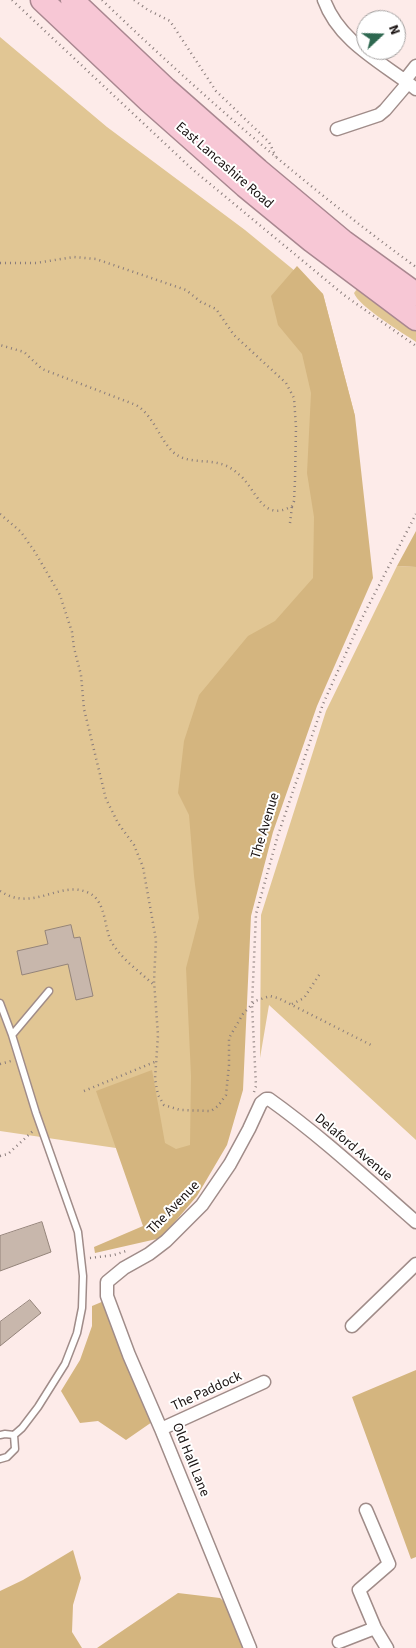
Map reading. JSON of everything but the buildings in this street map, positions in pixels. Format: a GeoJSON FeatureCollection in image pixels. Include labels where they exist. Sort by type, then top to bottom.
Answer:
{"type":"FeatureCollection","features":[{"type":"Feature","properties":{"kind":"highway","name":"East Lancashire Road"},"geometry":{"type":"LineString","coordinates":[[42,0],[149,101],[245,186],[312,241],[416,319]]}},
{"type":"Feature","properties":{"kind":"highway","name":"East Lancashire Road"},"geometry":{"type":"LineString","coordinates":[[72,0],[166,89],[258,170],[344,242],[416,294]]}},
{"type":"Feature","properties":{"kind":"street"},"geometry":{"type":"LineString","coordinates":[[324,0],[334,20],[354,43],[410,84]]}},
{"type":"Feature","properties":{"kind":"street"},"geometry":{"type":"LineString","coordinates":[[337,129],[358,128],[385,110],[410,84],[416,66]]}},
{"type":"Feature","properties":{"kind":"street","name":"Delaford Avenue"},"geometry":{"type":"LineString","coordinates":[[269,1099],[292,1115],[347,1161],[416,1222]]}},
{"type":"Feature","properties":{"kind":"street","name":"The Avenue"},"geometry":{"type":"LineString","coordinates":[[107,1282],[124,1268],[149,1254],[166,1241],[202,1205],[230,1164],[250,1129],[261,1103],[269,1099]]}},
{"type":"Feature","properties":{"kind":"street"},"geometry":{"type":"LineString","coordinates":[[352,1326],[416,1264]]}},
{"type":"Feature","properties":{"kind":"street","name":"Old Hall Lane"},"geometry":{"type":"LineString","coordinates":[[107,1282],[107,1296],[129,1355],[250,1648]]}},
{"type":"Feature","properties":{"kind":"street","name":"The Paddock"},"geometry":{"type":"LineString","coordinates":[[161,1429],[264,1382]]}},
{"type":"Feature","properties":{"kind":"street"},"geometry":{"type":"LineString","coordinates":[[366,1510],[390,1564],[359,1590],[375,1628],[387,1648]]}},
{"type":"Feature","properties":{"kind":"street"},"geometry":{"type":"LineString","coordinates":[[339,1642],[375,1628]]}},
{"type":"Feature","properties":{"kind":"lane"},"geometry":{"type":"LineString","coordinates":[[12,1035],[49,991]]}},
{"type":"Feature","properties":{"kind":"lane"},"geometry":{"type":"LineString","coordinates":[[0,1003],[75,1222],[82,1257],[82,1308],[77,1333],[65,1364],[38,1407],[22,1428],[14,1434],[0,1435]]}},
{"type":"Feature","properties":{"kind":"lane"},"geometry":{"type":"LineString","coordinates":[[0,1459],[7,1457],[15,1449],[14,1434]]}},
{"type":"Feature","properties":{"kind":"path"},"geometry":{"type":"LineString","coordinates":[[102,0],[164,60],[276,158],[378,240],[416,267]]}},
{"type":"Feature","properties":{"kind":"path"},"geometry":{"type":"LineString","coordinates":[[134,0],[148,10],[170,21],[216,91],[269,142],[276,158]]}},
{"type":"Feature","properties":{"kind":"path"},"geometry":{"type":"LineString","coordinates":[[0,262],[36,263],[74,257],[96,259],[186,290],[201,302],[216,308],[234,335],[286,383],[294,398],[296,427],[295,480],[290,523]]}},
{"type":"Feature","properties":{"kind":"path"},"geometry":{"type":"LineString","coordinates":[[0,345],[24,352],[42,369],[136,405],[144,410],[174,453],[185,459],[220,464],[229,468],[245,480],[258,499],[269,509],[279,511],[292,506]]}},
{"type":"Feature","properties":{"kind":"path"},"geometry":{"type":"LineString","coordinates":[[0,514],[21,532],[35,552],[57,589],[68,616],[81,675],[84,709],[106,799],[118,823],[138,853],[147,883],[156,940],[154,986],[158,1035],[155,1079],[156,1088],[164,1105],[180,1110],[211,1111],[218,1106],[226,1095],[229,1038],[243,1014],[263,997],[270,996],[292,1004],[371,1045]]}},
{"type":"Feature","properties":{"kind":"path","name":"The Avenue"},"geometry":{"type":"LineString","coordinates":[[253,1095],[256,1086],[252,1005],[256,914],[278,835],[322,704],[361,620],[416,514]]}},
{"type":"Feature","properties":{"kind":"path"},"geometry":{"type":"LineString","coordinates":[[0,890],[19,899],[35,899],[64,890],[80,890],[93,896],[99,903],[110,940],[116,950],[154,986]]}},
{"type":"Feature","properties":{"kind":"path"},"geometry":{"type":"LineString","coordinates":[[292,1004],[304,998],[321,972]]}},
{"type":"Feature","properties":{"kind":"path"},"geometry":{"type":"LineString","coordinates":[[84,1091],[157,1061]]}},
{"type":"Feature","properties":{"kind":"path"},"geometry":{"type":"LineString","coordinates":[[0,1156],[8,1154],[40,1124]]}},
{"type":"Feature","properties":{"kind":"path"},"geometry":{"type":"LineString","coordinates":[[82,1257],[92,1258],[114,1255],[137,1248]]}},
{"type":"Feature","properties":{"kind":"shaded area"},"geometry":{"type":"Polygon","coordinates":[[[0,37],[107,127],[245,230],[323,294],[355,416],[272,767],[191,1159],[0,1131],[0,37]]]}},
{"type":"Feature","properties":{"kind":"shaded area"},"geometry":{"type":"Polygon","coordinates":[[[297,266],[323,294],[355,416],[373,578],[317,706],[273,832],[251,916],[243,1090],[227,1145],[197,1196],[161,1238],[95,1253],[94,1247],[143,1226],[96,1091],[152,1070],[165,1143],[176,1149],[190,1145],[191,1076],[186,968],[199,918],[189,815],[178,793],[184,741],[199,695],[248,636],[275,621],[313,578],[314,517],[307,473],[311,393],[302,354],[278,325],[271,296],[297,266]]]}},
{"type":"Feature","properties":{"kind":"shaded area"},"geometry":{"type":"Polygon","coordinates":[[[357,289],[416,330],[416,342],[364,305],[354,293],[357,289]]]}},
{"type":"Feature","properties":{"kind":"shaded area"},"geometry":{"type":"Polygon","coordinates":[[[416,531],[416,567],[397,566],[416,531]]]}},
{"type":"Feature","properties":{"kind":"shaded area"},"geometry":{"type":"Polygon","coordinates":[[[397,566],[416,567],[416,1140],[269,1005],[260,1058],[261,915],[326,711],[397,566]]]}},
{"type":"Feature","properties":{"kind":"shaded area"},"geometry":{"type":"Polygon","coordinates":[[[104,1301],[152,1422],[126,1440],[98,1421],[80,1423],[61,1391],[80,1360],[92,1326],[92,1306],[104,1301]]]}},
{"type":"Feature","properties":{"kind":"shaded area"},"geometry":{"type":"Polygon","coordinates":[[[416,1370],[416,1557],[411,1559],[352,1397],[416,1370]]]}},
{"type":"Feature","properties":{"kind":"shaded area"},"geometry":{"type":"Polygon","coordinates":[[[73,1550],[81,1578],[73,1605],[72,1632],[82,1648],[0,1648],[0,1591],[23,1580],[73,1550]]]}},
{"type":"Feature","properties":{"kind":"shaded area"},"geometry":{"type":"Polygon","coordinates":[[[178,1593],[220,1598],[229,1606],[245,1648],[97,1648],[178,1593]]]}}]}
